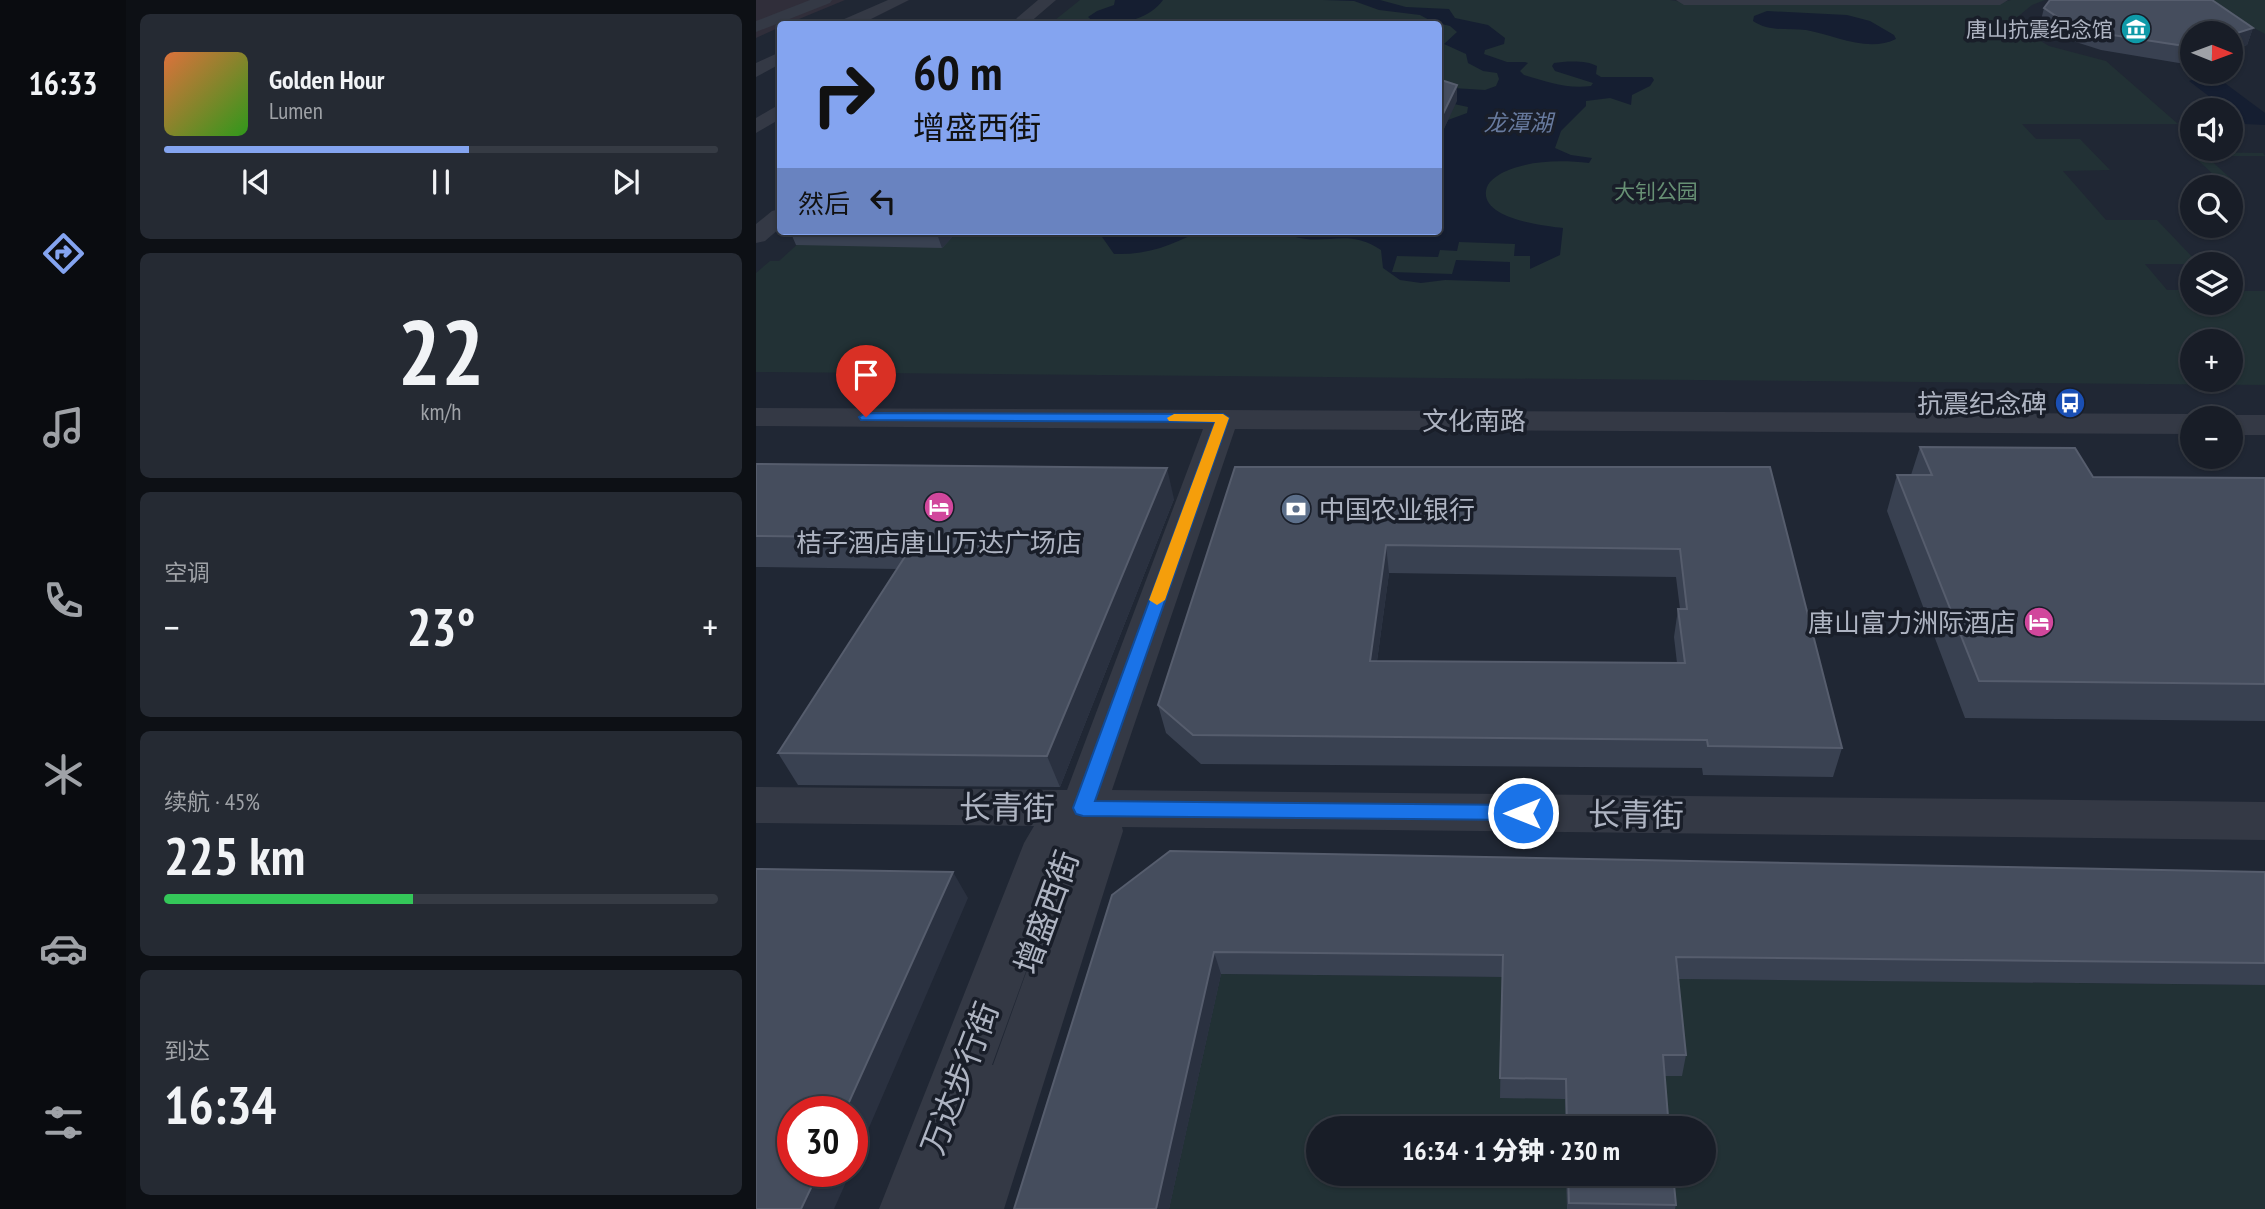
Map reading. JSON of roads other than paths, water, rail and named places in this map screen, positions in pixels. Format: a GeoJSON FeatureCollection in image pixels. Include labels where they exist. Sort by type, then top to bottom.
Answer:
{"type":"FeatureCollection","features":[{"type":"Feature","properties":{"kind":"street"},"geometry":{"type":"LineString","coordinates":[[756,27],[824,0]]}},
{"type":"Feature","properties":{"kind":"street"},"geometry":{"type":"LineString","coordinates":[[855,21],[901,0]]}},
{"type":"Feature","properties":{"kind":"street"},"geometry":{"type":"LineString","coordinates":[[1022,21],[1048,0]]}},
{"type":"Feature","properties":{"kind":"street"},"geometry":{"type":"LineString","coordinates":[[1684,0],[2000,0]]}},
{"type":"Feature","properties":{"kind":"street"},"geometry":{"type":"LineString","coordinates":[[756,72],[777,59]]}},
{"type":"Feature","properties":{"kind":"street","name":"文化南路"},"geometry":{"type":"LineString","coordinates":[[756,417],[2180,424]]}},
{"type":"Feature","properties":{"kind":"street","name":"增盛西街"},"geometry":{"type":"LineString","coordinates":[[940,1209],[1223,418]]}},
{"type":"Feature","properties":{"kind":"street"},"geometry":{"type":"LineString","coordinates":[[2243,425],[2265,425]]}},
{"type":"Feature","properties":{"kind":"street","name":"长青街"},"geometry":{"type":"LineString","coordinates":[[756,805],[2265,821]]}},
{"type":"Feature","properties":{"kind":"street","name":"万达步行街"},"geometry":{"type":"LineString","coordinates":[[910,1209],[1048,843],[1083,808],[1100,831],[973,1209]]}},
{"type":"Feature","properties":{"kind":"water"},"geometry":{"type":"Polygon","coordinates":[[[1115,0],[1163,0],[1150,12],[1133,20],[1093,21],[1088,17],[1114,5],[1115,0]]]}},
{"type":"Feature","properties":{"kind":"water","name":"龙潭湖"},"geometry":{"type":"Polygon","coordinates":[[[1323,0],[1380,0],[1406,7],[1449,9],[1455,18],[1488,25],[1505,38],[1504,44],[1485,50],[1484,54],[1507,62],[1528,63],[1520,71],[1524,75],[1557,84],[1582,87],[1591,86],[1593,83],[1555,71],[1552,66],[1554,63],[1564,62],[1593,64],[1597,66],[1596,74],[1601,77],[1652,77],[1654,80],[1650,86],[1632,95],[1631,105],[1610,98],[1586,101],[1586,106],[1561,131],[1555,148],[1571,155],[1592,158],[1589,163],[1557,161],[1524,165],[1501,174],[1488,185],[1487,201],[1504,214],[1529,223],[1563,228],[1560,255],[1530,269],[1530,256],[1514,256],[1515,244],[1459,242],[1457,251],[1440,250],[1438,257],[1397,256],[1392,272],[1452,274],[1456,260],[1510,262],[1510,282],[1445,280],[1421,283],[1400,280],[1383,268],[1381,250],[1369,243],[1347,238],[1316,240],[1292,236],[1442,235],[1442,131],[1448,120],[1467,113],[1468,107],[1454,104],[1453,88],[1485,90],[1496,86],[1499,79],[1497,73],[1483,71],[1468,63],[1466,54],[1444,44],[1457,32],[1442,24],[1442,21],[1431,21],[1420,15],[1379,10],[1354,1],[1323,0]]]}},
{"type":"Feature","properties":{"kind":"water"},"geometry":{"type":"Polygon","coordinates":[[[1767,11],[1847,15],[1870,21],[1894,35],[1896,39],[1885,43],[1863,44],[1806,30],[1772,28],[1753,21],[1754,16],[1767,11]]]}},
{"type":"Feature","properties":{"kind":"water"},"geometry":{"type":"Polygon","coordinates":[[[2193,84],[2226,84],[2265,113],[2265,125],[2243,123],[2243,98],[2211,98],[2193,84]]]}},
{"type":"Feature","properties":{"kind":"water"},"geometry":{"type":"Polygon","coordinates":[[[1101,235],[1192,235],[1158,248],[1137,253],[1114,254],[1101,235]]]}},
{"type":"Feature","properties":{"kind":"place","name":"唐山抗震纪念馆"},"geometry":{"type":"Point","coordinates":[2136,29]}},
{"type":"Feature","properties":{"kind":"place","name":"抗震纪念碑"},"geometry":{"type":"Point","coordinates":[2070,403]}},
{"type":"Feature","properties":{"kind":"place","name":"桔子酒店唐山万达广场店"},"geometry":{"type":"Point","coordinates":[939,507]}},
{"type":"Feature","properties":{"kind":"place","name":"中国农业银行"},"geometry":{"type":"Point","coordinates":[1296,509]}},
{"type":"Feature","properties":{"kind":"place","name":"唐山富力洲际酒店"},"geometry":{"type":"Point","coordinates":[2039,622]}},
{"type":"Feature","properties":{"kind":"park label","name":"大钊公园"},"geometry":{"type":"Point","coordinates":[1656,191]}}]}
